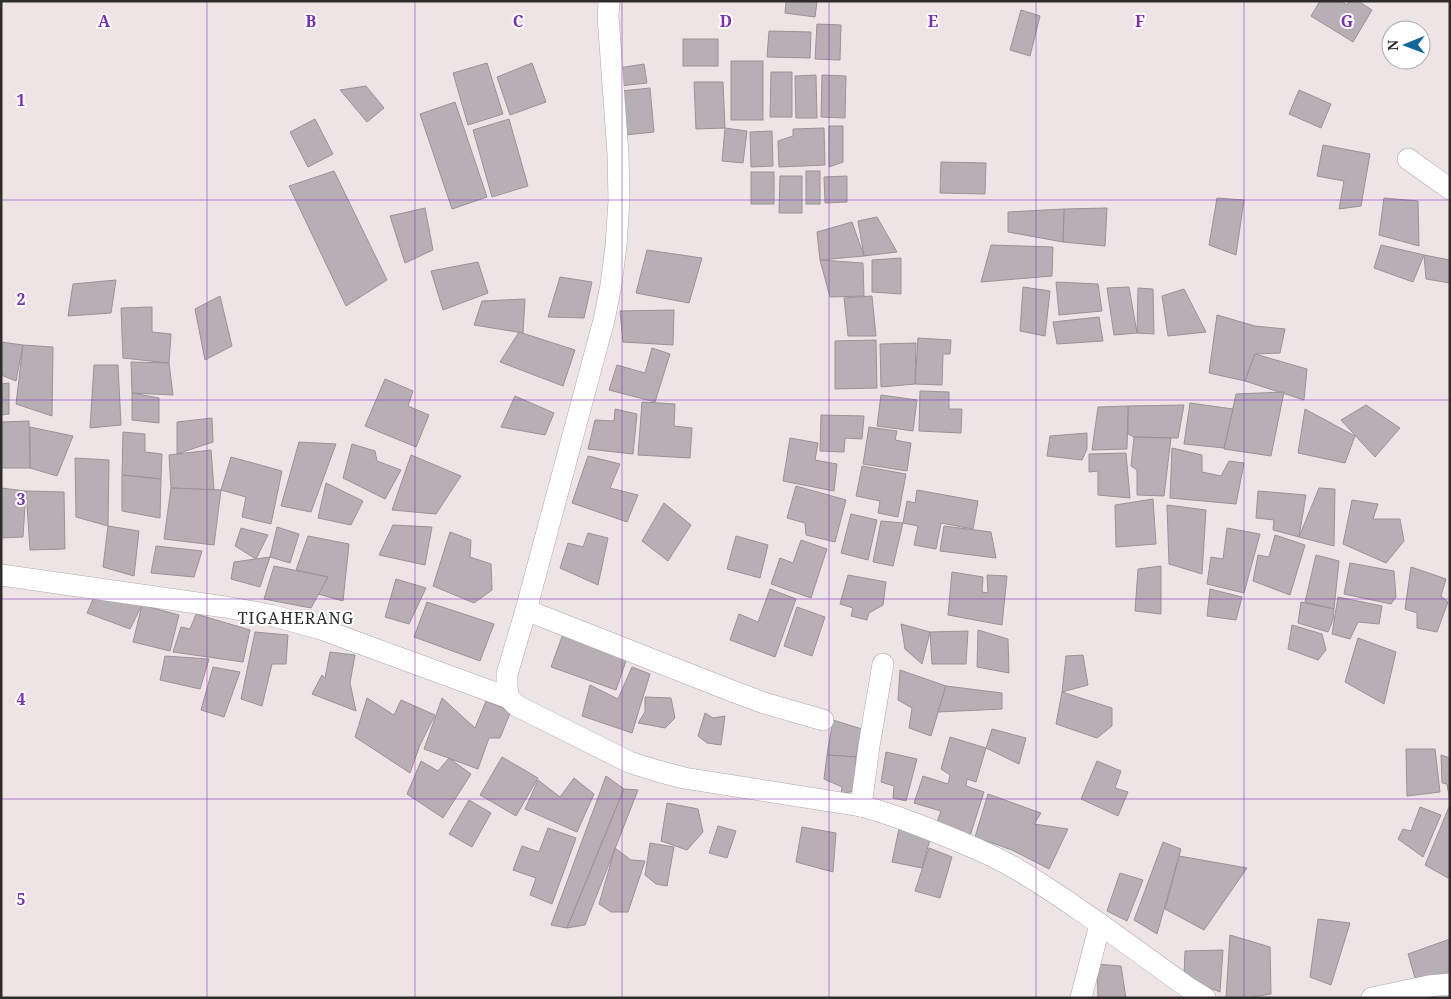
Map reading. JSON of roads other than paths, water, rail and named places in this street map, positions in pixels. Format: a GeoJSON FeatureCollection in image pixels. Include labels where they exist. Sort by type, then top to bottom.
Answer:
{"type":"FeatureCollection","features":[{"type":"Feature","properties":{"kind":"street"},"geometry":{"type":"LineString","coordinates":[[509,698],[506,688],[507,674],[604,320],[611,284],[616,246],[618,154],[608,16],[609,1]]}},
{"type":"Feature","properties":{"kind":"street"},"geometry":{"type":"LineString","coordinates":[[1408,159],[1450,189]]}},
{"type":"Feature","properties":{"kind":"street"},"geometry":{"type":"LineString","coordinates":[[1,575],[270,615],[318,628],[509,698],[517,706],[621,757],[654,770],[684,778],[861,806],[900,817],[991,855],[1020,870],[1204,998]]}},
{"type":"Feature","properties":{"kind":"street"},"geometry":{"type":"LineString","coordinates":[[526,610],[748,697],[823,720]]}},
{"type":"Feature","properties":{"kind":"street"},"geometry":{"type":"LineString","coordinates":[[861,806],[869,746],[884,664]]}},
{"type":"Feature","properties":{"kind":"street"},"geometry":{"type":"LineString","coordinates":[[1081,998],[1100,924]]}},
{"type":"Feature","properties":{"kind":"street"},"geometry":{"type":"LineString","coordinates":[[1372,998],[1422,987],[1450,984]]}},
{"type":"Feature","properties":{"kind":"district","name":"TIGAHERANG"},"geometry":{"type":"Point","coordinates":[296,618]}}]}
